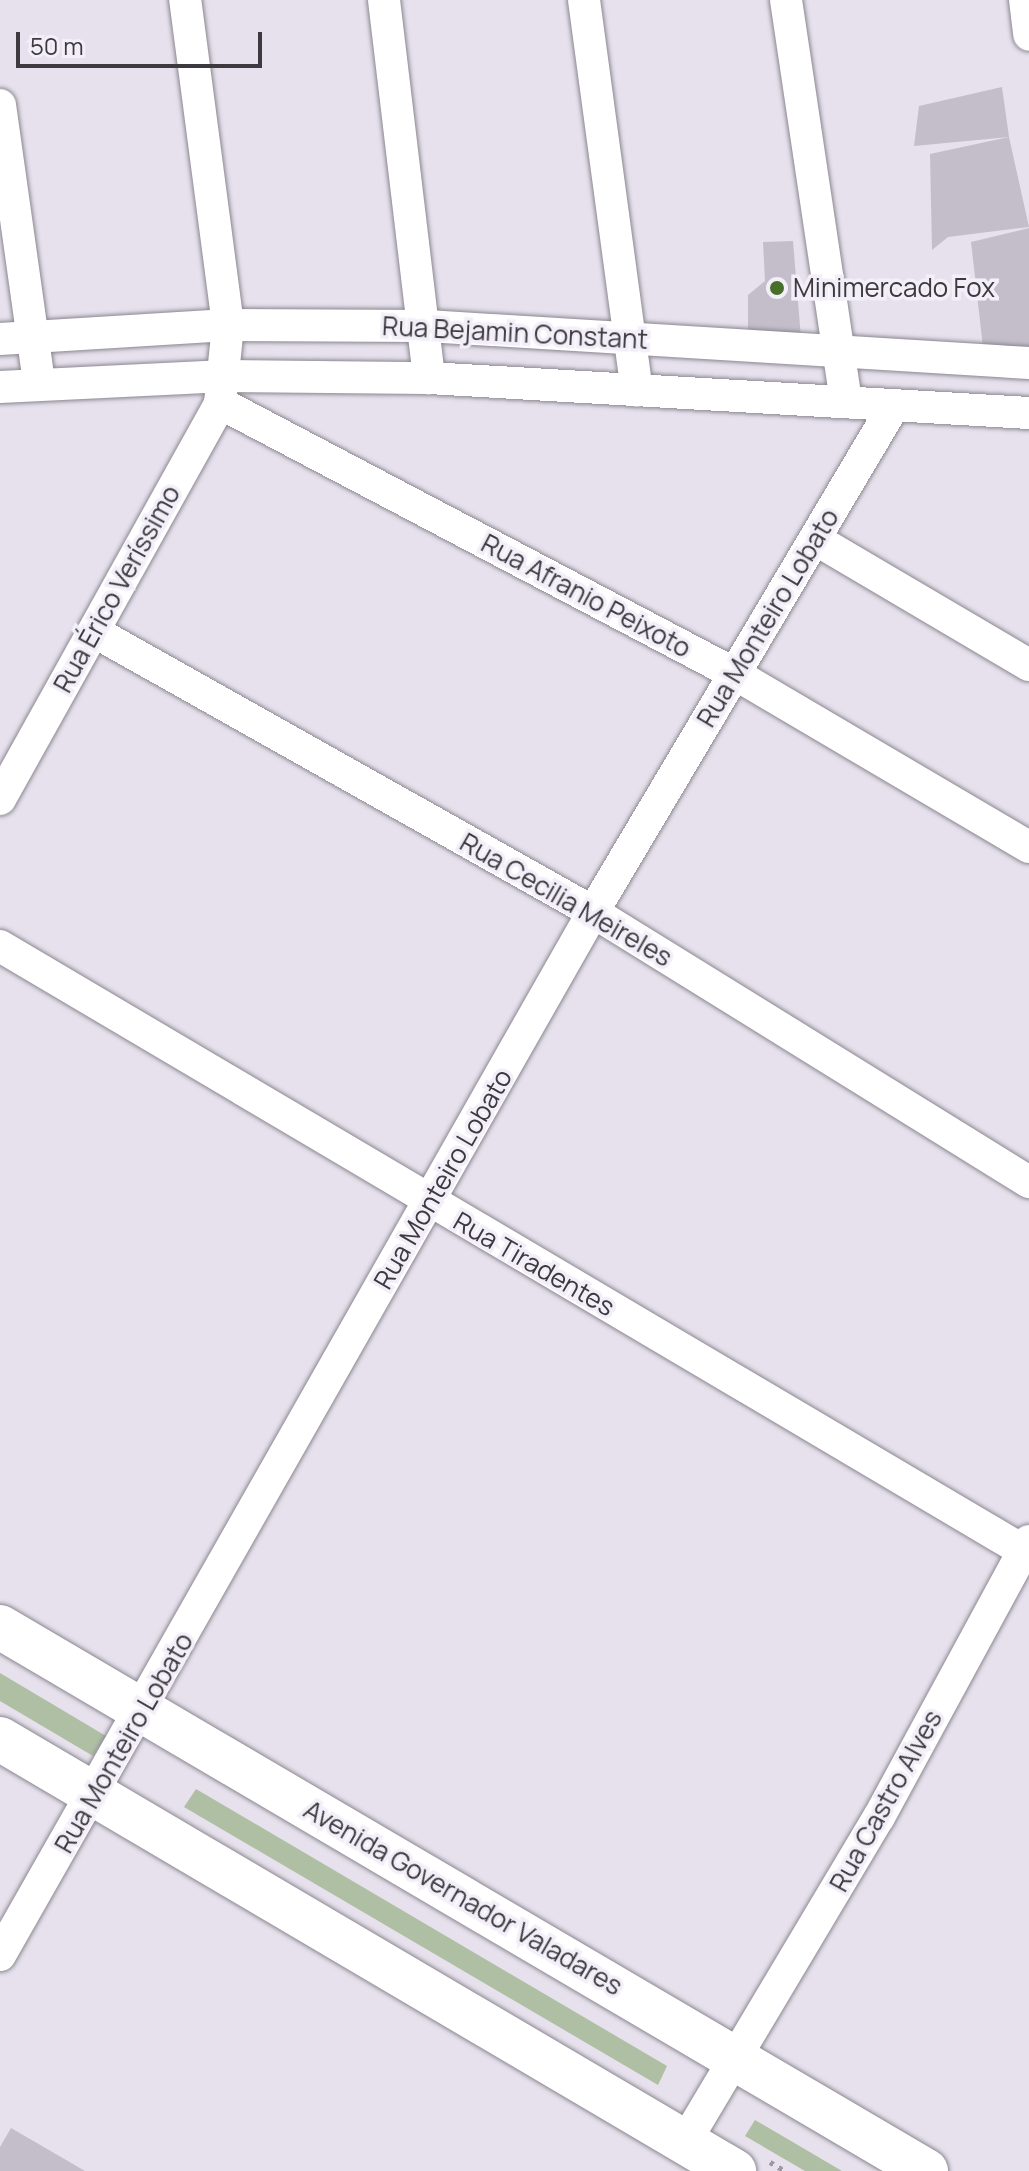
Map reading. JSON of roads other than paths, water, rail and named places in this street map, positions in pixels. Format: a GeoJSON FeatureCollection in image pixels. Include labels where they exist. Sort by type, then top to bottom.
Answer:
{"type":"FeatureCollection","features":[{"type":"Feature","properties":{"kind":"main road","name":"Avenida Governador Valadares"},"geometry":{"type":"LineString","coordinates":[[0,1627],[926,2171]]}},
{"type":"Feature","properties":{"kind":"main road"},"geometry":{"type":"LineString","coordinates":[[0,1739],[734,2171]]}},
{"type":"Feature","properties":{"kind":"street"},"geometry":{"type":"LineString","coordinates":[[185,0],[228,325],[223,390]]}},
{"type":"Feature","properties":{"kind":"street"},"geometry":{"type":"LineString","coordinates":[[384,0],[427,326],[429,378]]}},
{"type":"Feature","properties":{"kind":"street"},"geometry":{"type":"LineString","coordinates":[[584,0],[637,390]]}},
{"type":"Feature","properties":{"kind":"street"},"geometry":{"type":"LineString","coordinates":[[786,0],[835,350],[846,402]]}},
{"type":"Feature","properties":{"kind":"street"},"geometry":{"type":"LineString","coordinates":[[1025,0],[1029,35]]}},
{"type":"Feature","properties":{"kind":"street"},"geometry":{"type":"LineString","coordinates":[[0,105],[14,338],[39,384]]}},
{"type":"Feature","properties":{"kind":"street","name":"Rua Bejamin Constant"},"geometry":{"type":"LineString","coordinates":[[14,338],[228,325],[427,326],[1029,363]]}},
{"type":"Feature","properties":{"kind":"street","name":"Rua Bejamin Constant"},"geometry":{"type":"LineString","coordinates":[[0,387],[39,384],[223,390],[429,378],[1029,413]]}},
{"type":"Feature","properties":{"kind":"street","name":"Rua Érico Veríssimo"},"geometry":{"type":"LineString","coordinates":[[0,799],[95,632],[223,390]]}},
{"type":"Feature","properties":{"kind":"street","name":"Rua Afranio Peixoto"},"geometry":{"type":"LineString","coordinates":[[223,390],[735,674],[1029,847]]}},
{"type":"Feature","properties":{"kind":"street","name":"Rua Monteiro Lobato"},"geometry":{"type":"LineString","coordinates":[[0,1955],[97,1796],[593,912],[893,407]]}},
{"type":"Feature","properties":{"kind":"street"},"geometry":{"type":"LineString","coordinates":[[815,539],[1029,665]]}},
{"type":"Feature","properties":{"kind":"street","name":"Rua Cecilia Meireles"},"geometry":{"type":"LineString","coordinates":[[95,632],[593,912],[1029,1182]]}},
{"type":"Feature","properties":{"kind":"street","name":"Rua Tiradentes"},"geometry":{"type":"LineString","coordinates":[[0,946],[429,1203],[1027,1548]]}},
{"type":"Feature","properties":{"kind":"street","name":"Rua Castro Alves"},"geometry":{"type":"LineString","coordinates":[[685,2142],[737,2058],[1027,1548]]}},
{"type":"Feature","properties":{"kind":"place","name":"Minimercado Fox"},"geometry":{"type":"Point","coordinates":[777,288]}}]}
